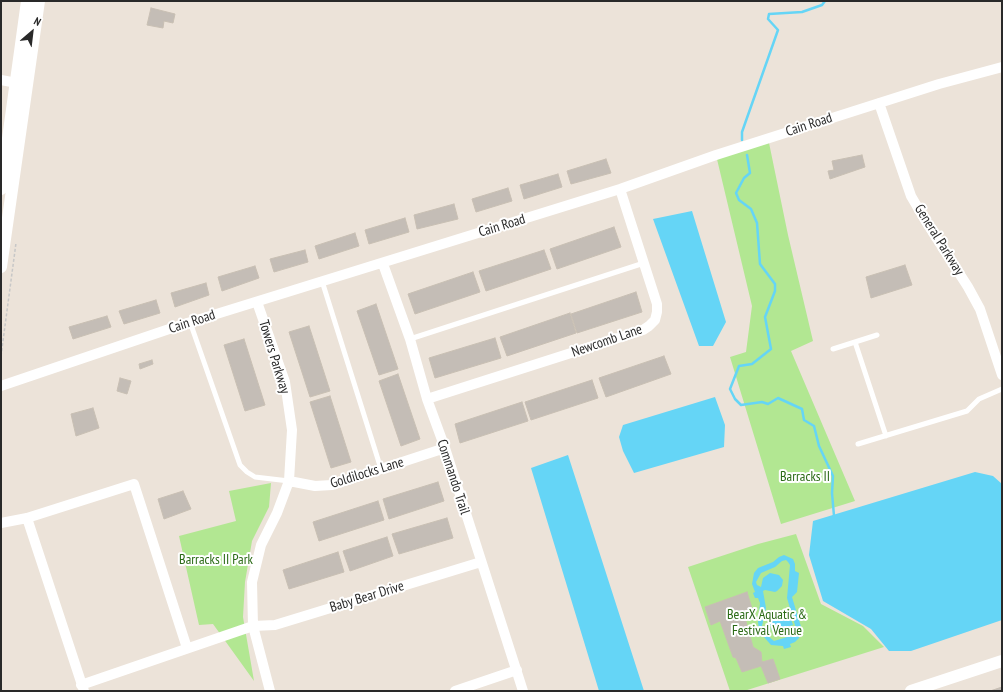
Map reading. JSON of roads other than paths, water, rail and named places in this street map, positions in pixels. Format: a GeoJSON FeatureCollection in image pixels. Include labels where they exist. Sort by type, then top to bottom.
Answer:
{"type":"FeatureCollection","features":[{"type":"Feature","properties":{"kind":"street"},"geometry":{"type":"LineString","coordinates":[[1,267],[21,84],[27,1]]}},
{"type":"Feature","properties":{"kind":"street"},"geometry":{"type":"LineString","coordinates":[[1,189],[39,1]]}},
{"type":"Feature","properties":{"kind":"street","name":"Cain Road"},"geometry":{"type":"LineString","coordinates":[[1,386],[190,322],[322,281],[383,264],[620,189],[716,155],[939,84],[1002,67]]}},
{"type":"Feature","properties":{"kind":"street"},"geometry":{"type":"LineString","coordinates":[[1,80],[21,84]]}},
{"type":"Feature","properties":{"kind":"street","name":"General Parkway"},"geometry":{"type":"LineString","coordinates":[[879,103],[911,196],[968,287],[980,309],[1002,375]]}},
{"type":"Feature","properties":{"kind":"street","name":"Newcomb Lane"},"geometry":{"type":"LineString","coordinates":[[427,399],[643,330],[655,320],[657,304],[620,189]]}},
{"type":"Feature","properties":{"kind":"street","name":"Commando Trail"},"geometry":{"type":"LineString","coordinates":[[383,264],[410,339],[427,399],[445,448],[523,691]]}},
{"type":"Feature","properties":{"kind":"street","name":"Towers Parkway"},"geometry":{"type":"LineString","coordinates":[[257,302],[285,382],[292,430],[289,481],[262,545],[252,582],[253,626],[270,691]]}},
{"type":"Feature","properties":{"kind":"street","name":"Goldilocks Lane"},"geometry":{"type":"LineString","coordinates":[[289,481],[315,486],[332,485],[445,448]]}},
{"type":"Feature","properties":{"kind":"street"},"geometry":{"type":"LineString","coordinates":[[1,523],[27,518],[134,484],[187,648]]}},
{"type":"Feature","properties":{"kind":"street"},"geometry":{"type":"LineString","coordinates":[[27,518],[83,688]]}},
{"type":"Feature","properties":{"kind":"street","name":"Baby Bear Drive"},"geometry":{"type":"LineString","coordinates":[[83,688],[187,648],[253,626],[275,625],[481,562]]}},
{"type":"Feature","properties":{"kind":"street"},"geometry":{"type":"LineString","coordinates":[[911,691],[1002,661]]}},
{"type":"Feature","properties":{"kind":"street"},"geometry":{"type":"LineString","coordinates":[[455,691],[517,670]]}},
{"type":"Feature","properties":{"kind":"lane"},"geometry":{"type":"LineString","coordinates":[[410,339],[644,263]]}},
{"type":"Feature","properties":{"kind":"lane"},"geometry":{"type":"LineString","coordinates":[[322,281],[381,469]]}},
{"type":"Feature","properties":{"kind":"lane"},"geometry":{"type":"LineString","coordinates":[[190,322],[240,466],[246,472],[256,477],[289,481]]}},
{"type":"Feature","properties":{"kind":"lane"},"geometry":{"type":"LineString","coordinates":[[834,349],[877,335]]}},
{"type":"Feature","properties":{"kind":"lane"},"geometry":{"type":"LineString","coordinates":[[855,342],[886,436]]}},
{"type":"Feature","properties":{"kind":"lane"},"geometry":{"type":"LineString","coordinates":[[858,444],[966,411],[979,399],[1002,389]]}},
{"type":"Feature","properties":{"kind":"water"},"geometry":{"type":"Polygon","coordinates":[[[692,211],[726,322],[713,346],[699,346],[653,219],[692,211]]]}},
{"type":"Feature","properties":{"kind":"water"},"geometry":{"type":"Polygon","coordinates":[[[715,397],[725,425],[724,447],[634,473],[623,451],[619,437],[623,425],[715,397]]]}},
{"type":"Feature","properties":{"kind":"water"},"geometry":{"type":"Polygon","coordinates":[[[568,455],[644,691],[599,691],[531,468],[568,455]]]}},
{"type":"Feature","properties":{"kind":"water"},"geometry":{"type":"Polygon","coordinates":[[[975,472],[993,476],[1002,484],[1002,620],[911,651],[889,651],[871,629],[823,601],[809,555],[813,521],[975,472]]]}},
{"type":"Feature","properties":{"kind":"water"},"geometry":{"type":"Polygon","coordinates":[[[784,555],[793,559],[795,571],[799,573],[797,592],[792,597],[802,630],[799,638],[790,644],[791,647],[784,649],[783,646],[771,645],[759,629],[758,622],[760,603],[758,598],[755,598],[753,593],[755,592],[752,584],[754,573],[758,568],[773,562],[784,555]],[[786,560],[782,561],[775,567],[761,573],[756,582],[757,585],[761,587],[763,578],[770,573],[779,575],[783,580],[782,586],[777,591],[763,591],[766,608],[762,626],[768,636],[774,641],[794,635],[797,632],[787,598],[790,565],[786,560]]]}},
{"type":"Feature","properties":{"kind":"water"},"geometry":{"type":"Polygon","coordinates":[[[789,613],[793,625],[772,631],[768,618],[789,613]]]}},
{"type":"Feature","properties":{"kind":"waterway"},"geometry":{"type":"LineString","coordinates":[[742,140],[742,132],[778,30],[768,19],[769,14],[802,12],[822,5],[825,1]]}},
{"type":"Feature","properties":{"kind":"waterway"},"geometry":{"type":"LineString","coordinates":[[747,155],[750,173],[744,178],[736,193],[739,200],[751,209],[757,223],[760,264],[775,284],[775,291],[765,317],[771,349],[752,364],[739,366],[730,389],[735,399],[741,405],[762,402],[768,404],[778,398],[802,409],[804,420],[814,426],[819,446],[833,476],[832,493],[834,516]]}},
{"type":"Feature","properties":{"kind":"park label","name":"Barracks II"},"geometry":{"type":"Point","coordinates":[805,477]}},
{"type":"Feature","properties":{"kind":"park label","name":"Barracks II Park"},"geometry":{"type":"Point","coordinates":[216,560]}},
{"type":"Feature","properties":{"kind":"park label","name":"BearX Aquatic & Festival Venue"},"geometry":{"type":"Point","coordinates":[767,624]}}]}
